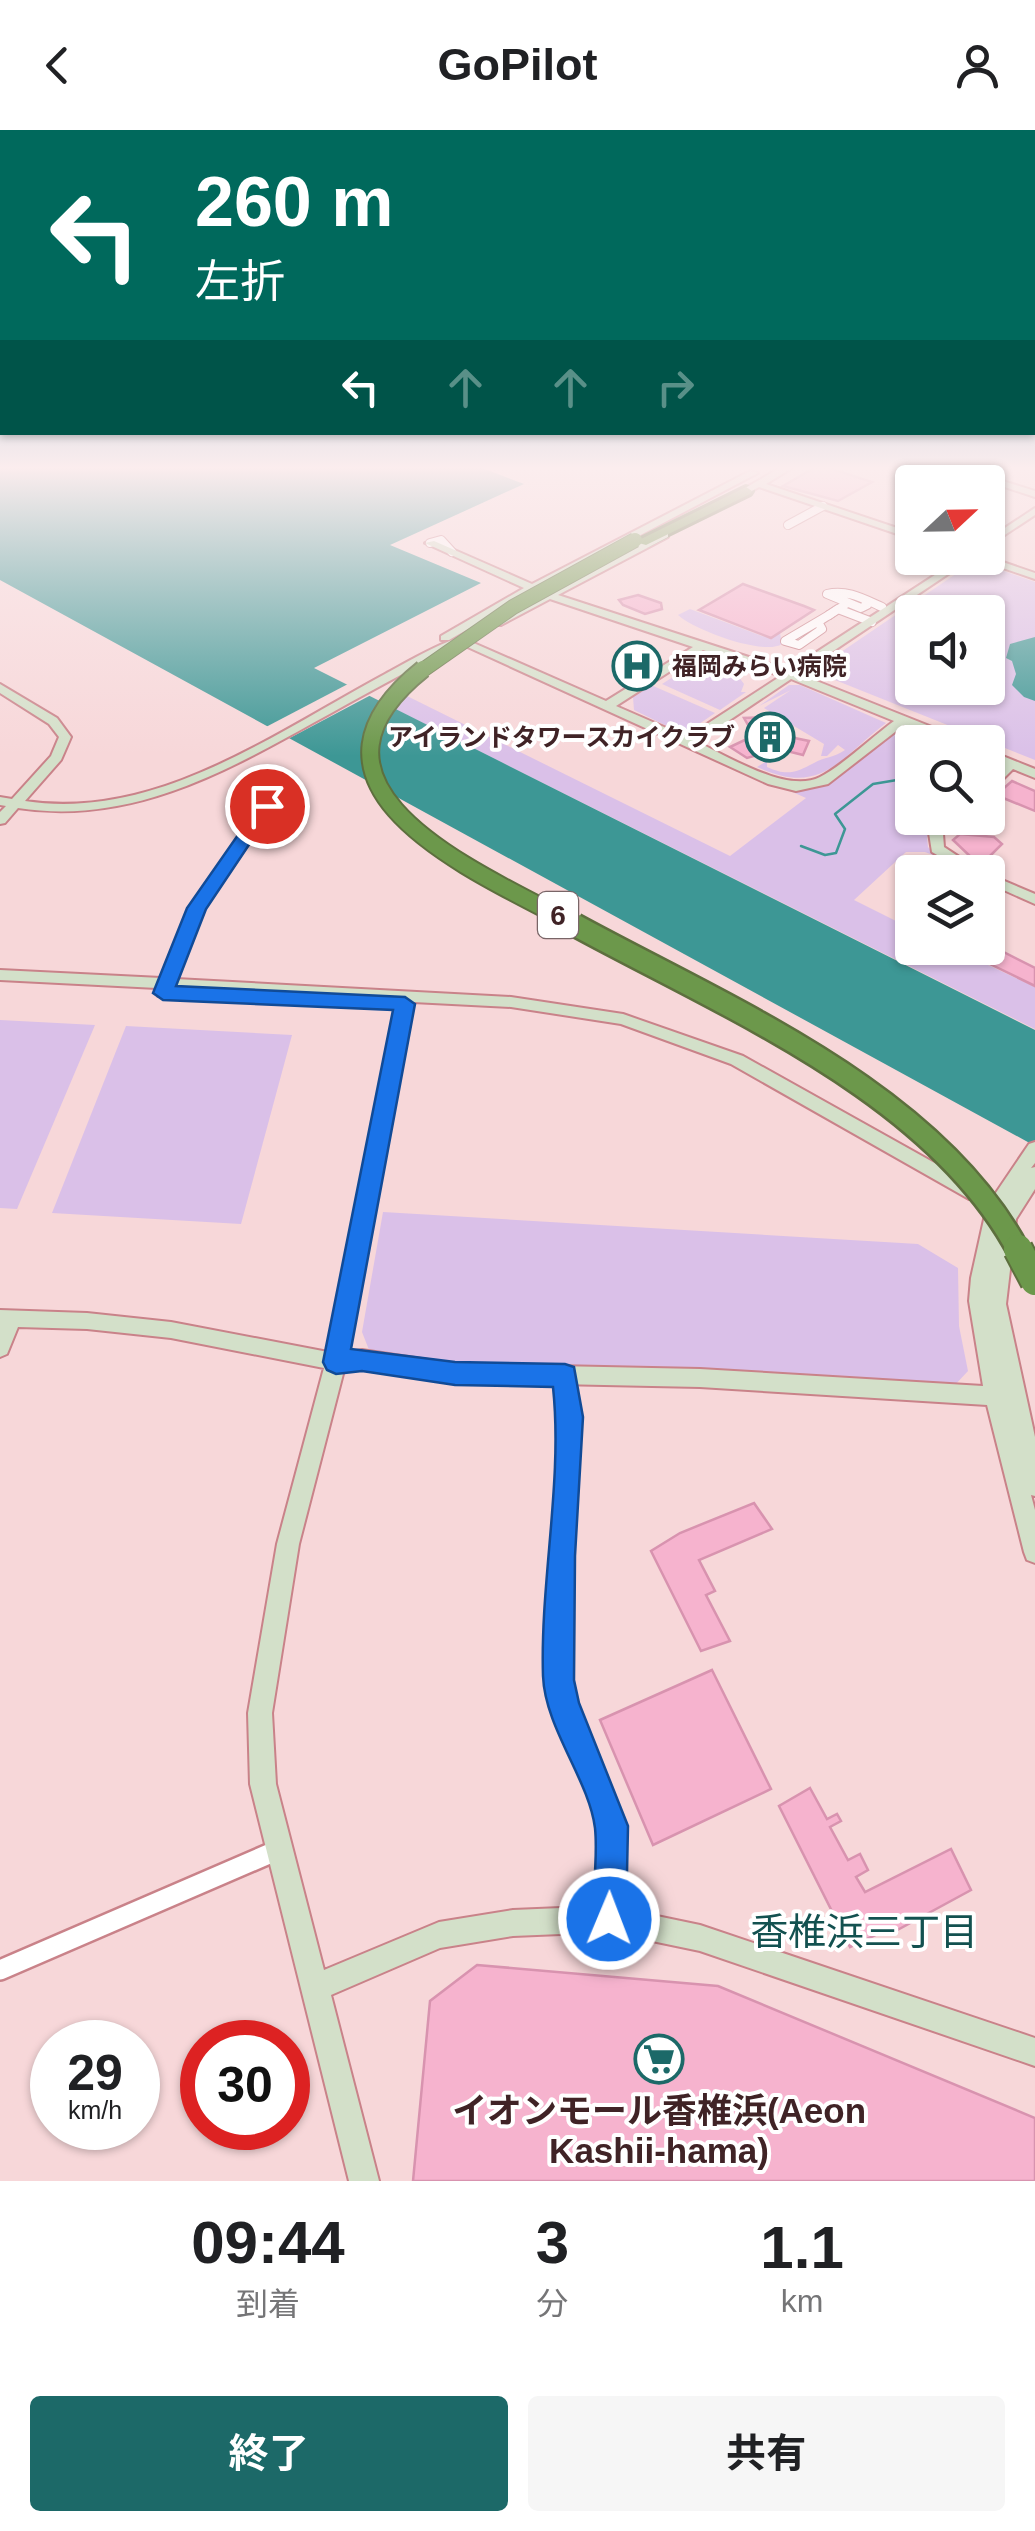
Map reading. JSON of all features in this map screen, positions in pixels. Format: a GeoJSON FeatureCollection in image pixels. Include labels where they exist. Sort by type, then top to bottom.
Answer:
{"type":"FeatureCollection","features":[{"type":"Feature","properties":{"kind":"highway","name":"6"},"geometry":{"type":"LineString","coordinates":[[595,564],[522,602],[402,684],[371,727],[368,760],[375,784],[402,820],[433,844],[825,1063],[899,1110],[946,1149],[977,1184],[1012,1235],[1035,1281]]}},
{"type":"Feature","properties":{"kind":"highway","name":"6"},"geometry":{"type":"LineString","coordinates":[[600,564],[486,631],[405,692],[387,718],[379,749],[382,770],[393,793],[412,816],[442,840],[908,1102],[974,1160],[1035,1248]]}},
{"type":"Feature","properties":{"kind":"street"},"geometry":{"type":"LineString","coordinates":[[478,564],[532,588],[791,672],[915,725]]}},
{"type":"Feature","properties":{"kind":"street"},"geometry":{"type":"LineString","coordinates":[[0,790],[13,800],[74,808],[126,802],[181,788],[219,763],[416,659],[532,588],[583,564]]}},
{"type":"Feature","properties":{"kind":"street"},"geometry":{"type":"LineString","coordinates":[[416,659],[553,595],[608,564]]}},
{"type":"Feature","properties":{"kind":"street"},"geometry":{"type":"LineString","coordinates":[[1005,566],[1035,576]]}},
{"type":"Feature","properties":{"kind":"street"},"geometry":{"type":"LineString","coordinates":[[868,620],[930,575]]}},
{"type":"Feature","properties":{"kind":"street"},"geometry":{"type":"LineString","coordinates":[[688,742],[940,575]]}},
{"type":"Feature","properties":{"kind":"street"},"geometry":{"type":"LineString","coordinates":[[868,620],[827,594],[838,590],[882,607]]}},
{"type":"Feature","properties":{"kind":"street"},"geometry":{"type":"LineString","coordinates":[[553,595],[791,672],[928,725]]}},
{"type":"Feature","properties":{"kind":"street"},"geometry":{"type":"LineString","coordinates":[[820,630],[799,645],[784,641],[842,606],[866,607],[865,600]]}},
{"type":"Feature","properties":{"kind":"street"},"geometry":{"type":"LineString","coordinates":[[820,630],[818,622],[842,606]]}},
{"type":"Feature","properties":{"kind":"street"},"geometry":{"type":"LineString","coordinates":[[803,627],[820,630]]}},
{"type":"Feature","properties":{"kind":"street"},"geometry":{"type":"LineString","coordinates":[[461,640],[773,781],[804,787],[822,782],[902,720]]}},
{"type":"Feature","properties":{"kind":"street"},"geometry":{"type":"LineString","coordinates":[[607,706],[702,646]]}},
{"type":"Feature","properties":{"kind":"street"},"geometry":{"type":"LineString","coordinates":[[0,688],[52,721],[65,737],[62,751],[13,800],[0,820]]}},
{"type":"Feature","properties":{"kind":"street"},"geometry":{"type":"LineString","coordinates":[[1005,758],[1035,771]]}},
{"type":"Feature","properties":{"kind":"street"},"geometry":{"type":"LineString","coordinates":[[1005,760],[1035,771]]}},
{"type":"Feature","properties":{"kind":"street"},"geometry":{"type":"LineString","coordinates":[[1005,770],[1012,764]]}},
{"type":"Feature","properties":{"kind":"street"},"geometry":{"type":"LineString","coordinates":[[165,988],[196,908],[267,806]]}},
{"type":"Feature","properties":{"kind":"street"},"geometry":{"type":"LineString","coordinates":[[936,835],[936,849],[946,855]]}},
{"type":"Feature","properties":{"kind":"street"},"geometry":{"type":"LineString","coordinates":[[1005,886],[1035,900]]}},
{"type":"Feature","properties":{"kind":"street"},"geometry":{"type":"LineString","coordinates":[[0,975],[406,1000],[559,1014],[662,1040],[760,1083],[998,1213]]}},
{"type":"Feature","properties":{"kind":"street"},"geometry":{"type":"LineString","coordinates":[[0,985],[165,988]]}},
{"type":"Feature","properties":{"kind":"street"},"geometry":{"type":"LineString","coordinates":[[364,2181],[263,1784],[260,1712],[288,1544],[336,1362],[406,1000]]}},
{"type":"Feature","properties":{"kind":"street"},"geometry":{"type":"LineString","coordinates":[[1035,1149],[998,1213],[996,1304],[1004,1396],[1035,1552]]}},
{"type":"Feature","properties":{"kind":"street"},"geometry":{"type":"LineString","coordinates":[[1013,1191],[1035,1174]]}},
{"type":"Feature","properties":{"kind":"street"},"geometry":{"type":"LineString","coordinates":[[0,1348],[6,1318],[87,1321],[171,1330],[336,1362],[362,1359],[455,1373],[700,1378],[1004,1396]]}},
{"type":"Feature","properties":{"kind":"street"},"geometry":{"type":"LineString","coordinates":[[565,1376],[570,1417],[561,1556],[559,1680],[564,1703],[611,1826],[609,1919]]}},
{"type":"Feature","properties":{"kind":"street"},"geometry":{"type":"LineString","coordinates":[[1004,1396],[1035,1486]]}},
{"type":"Feature","properties":{"kind":"street"},"geometry":{"type":"LineString","coordinates":[[0,1970],[278,1850]]}},
{"type":"Feature","properties":{"kind":"street"},"geometry":{"type":"LineString","coordinates":[[315,1988],[458,1931],[555,1919],[609,1919],[700,1938],[1035,2052]]}},
{"type":"Feature","properties":{"kind":"shaded area"},"geometry":{"type":"Polygon","coordinates":[[[1005,571],[1035,582],[1035,760],[1005,748],[1005,725],[948,725],[898,705],[1005,705],[1005,595],[925,595],[954,575],[1005,575],[1005,571]]]}},
{"type":"Feature","properties":{"kind":"shaded area"},"geometry":{"type":"Polygon","coordinates":[[[690,609],[762,636],[771,638],[780,633],[782,644],[760,647],[713,634],[678,615],[690,609]]]}},
{"type":"Feature","properties":{"kind":"shaded area"},"geometry":{"type":"Polygon","coordinates":[[[895,615],[895,704],[825,676],[828,670],[822,665],[895,615]]]}},
{"type":"Feature","properties":{"kind":"shaded area"},"geometry":{"type":"Polygon","coordinates":[[[703,658],[732,668],[744,684],[741,692],[746,692],[720,710],[662,684],[703,658]]]}},
{"type":"Feature","properties":{"kind":"shaded area"},"geometry":{"type":"Polygon","coordinates":[[[651,685],[715,713],[686,733],[679,732],[634,710],[633,697],[651,685]]]}},
{"type":"Feature","properties":{"kind":"shaded area"},"geometry":{"type":"Polygon","coordinates":[[[789,685],[800,685],[886,723],[841,761],[813,776],[797,778],[757,767],[767,761],[767,767],[791,772],[845,750],[838,745],[827,756],[821,756],[824,744],[764,708],[791,690],[759,706],[789,685]]]}},
{"type":"Feature","properties":{"kind":"shaded area"},"geometry":{"type":"Polygon","coordinates":[[[403,694],[730,856],[806,798],[779,786],[796,789],[828,781],[895,731],[895,835],[929,835],[928,847],[936,855],[895,855],[895,862],[854,900],[895,920],[895,959],[385,704],[403,694]]]}},
{"type":"Feature","properties":{"kind":"shaded area"},"geometry":{"type":"Polygon","coordinates":[[[907,965],[988,965],[1035,987],[1035,1029],[907,965]]]}},
{"type":"Feature","properties":{"kind":"shaded area"},"geometry":{"type":"Polygon","coordinates":[[[0,1020],[95,1025],[17,1209],[0,1208],[0,1020]]]}},
{"type":"Feature","properties":{"kind":"shaded area"},"geometry":{"type":"Polygon","coordinates":[[[126,1026],[292,1035],[241,1224],[52,1213],[126,1026]]]}},
{"type":"Feature","properties":{"kind":"shaded area"},"geometry":{"type":"Polygon","coordinates":[[[383,1212],[918,1244],[958,1268],[959,1326],[968,1371],[954,1386],[456,1364],[371,1355],[362,1332],[383,1212]]]}},
{"type":"Feature","properties":{"kind":"water"},"geometry":{"type":"Polygon","coordinates":[[[0,564],[435,564],[481,583],[314,668],[895,960],[895,965],[906,965],[1035,1030],[1035,1146],[0,580],[0,564]]]}},
{"type":"Feature","properties":{"kind":"water"},"geometry":{"type":"Polygon","coordinates":[[[1035,637],[1035,701],[1012,685],[1016,674],[1012,661],[1006,658],[1010,644],[1035,637]]]}},
{"type":"Feature","properties":{"kind":"pier"},"geometry":{"type":"Polygon","coordinates":[[[348,684],[371,695],[286,740],[264,728],[348,684]]]}},
{"type":"Feature","properties":{"kind":"building"},"geometry":{"type":"Polygon","coordinates":[[[743,584],[814,610],[771,638],[699,610],[743,584]]]}},
{"type":"Feature","properties":{"kind":"building"},"geometry":{"type":"Polygon","coordinates":[[[638,595],[661,603],[662,609],[645,614],[619,600],[638,595]]]}},
{"type":"Feature","properties":{"kind":"building","name":"アイランドタワースカイクラブ"},"geometry":{"type":"Polygon","coordinates":[[[770,717],[785,736],[809,741],[803,755],[779,749],[747,758],[730,747],[749,738],[752,732],[744,718],[770,717]]]}},
{"type":"Feature","properties":{"kind":"building"},"geometry":{"type":"Polygon","coordinates":[[[1012,781],[1035,791],[1035,811],[1005,799],[1005,787],[1012,781]]]}},
{"type":"Feature","properties":{"kind":"building"},"geometry":{"type":"Polygon","coordinates":[[[959,835],[971,835],[994,837],[1002,844],[991,855],[969,855],[953,840],[959,835]]]}},
{"type":"Feature","properties":{"kind":"building"},"geometry":{"type":"Polygon","coordinates":[[[1005,953],[1035,968],[1035,986],[992,965],[1005,965],[1005,953]]]}},
{"type":"Feature","properties":{"kind":"building"},"geometry":{"type":"Polygon","coordinates":[[[754,1503],[772,1529],[699,1560],[715,1591],[706,1595],[730,1641],[701,1651],[651,1551],[680,1533],[754,1503]]]}},
{"type":"Feature","properties":{"kind":"building"},"geometry":{"type":"Polygon","coordinates":[[[712,1670],[771,1789],[653,1845],[600,1720],[712,1670]]]}},
{"type":"Feature","properties":{"kind":"building"},"geometry":{"type":"Polygon","coordinates":[[[810,1788],[827,1819],[837,1814],[841,1821],[830,1827],[848,1860],[860,1854],[868,1870],[856,1877],[865,1892],[951,1849],[971,1890],[890,1934],[888,1929],[850,1947],[779,1806],[810,1788]]]}},
{"type":"Feature","properties":{"kind":"building","name":"イオンモール香椎浜(Aeon Kashii-hama)"},"geometry":{"type":"Polygon","coordinates":[[[477,1965],[718,1986],[1035,2118],[1035,2181],[413,2181],[430,2001],[477,1965]]]}},
{"type":"Feature","properties":{"kind":"waterway"},"geometry":{"type":"LineString","coordinates":[[801,846],[825,855],[836,853],[845,829],[835,814],[873,784],[895,780]]}},
{"type":"Feature","properties":{"kind":"place","name":"福岡みらい病院"},"geometry":{"type":"Point","coordinates":[637,666]}},
{"type":"Feature","properties":{"kind":"place","name":"アイランドタワースカイクラブ"},"geometry":{"type":"Point","coordinates":[770,737]}},
{"type":"Feature","properties":{"kind":"place","name":"イオンモール香椎浜(Aeon Kashii-hama)"},"geometry":{"type":"Point","coordinates":[659,2059]}},
{"type":"Feature","properties":{"kind":"district","name":"香椎浜三丁目"},"geometry":{"type":"Point","coordinates":[864,1932]}},
{"type":"Feature","properties":{"kind":"route"},"geometry":{"type":"LineString","coordinates":[[267,806],[196,908],[163,993],[405,1004],[336,1362],[362,1359],[455,1373],[565,1376],[570,1417],[561,1556],[559,1680],[564,1703],[611,1826],[609,1919]]}}]}
